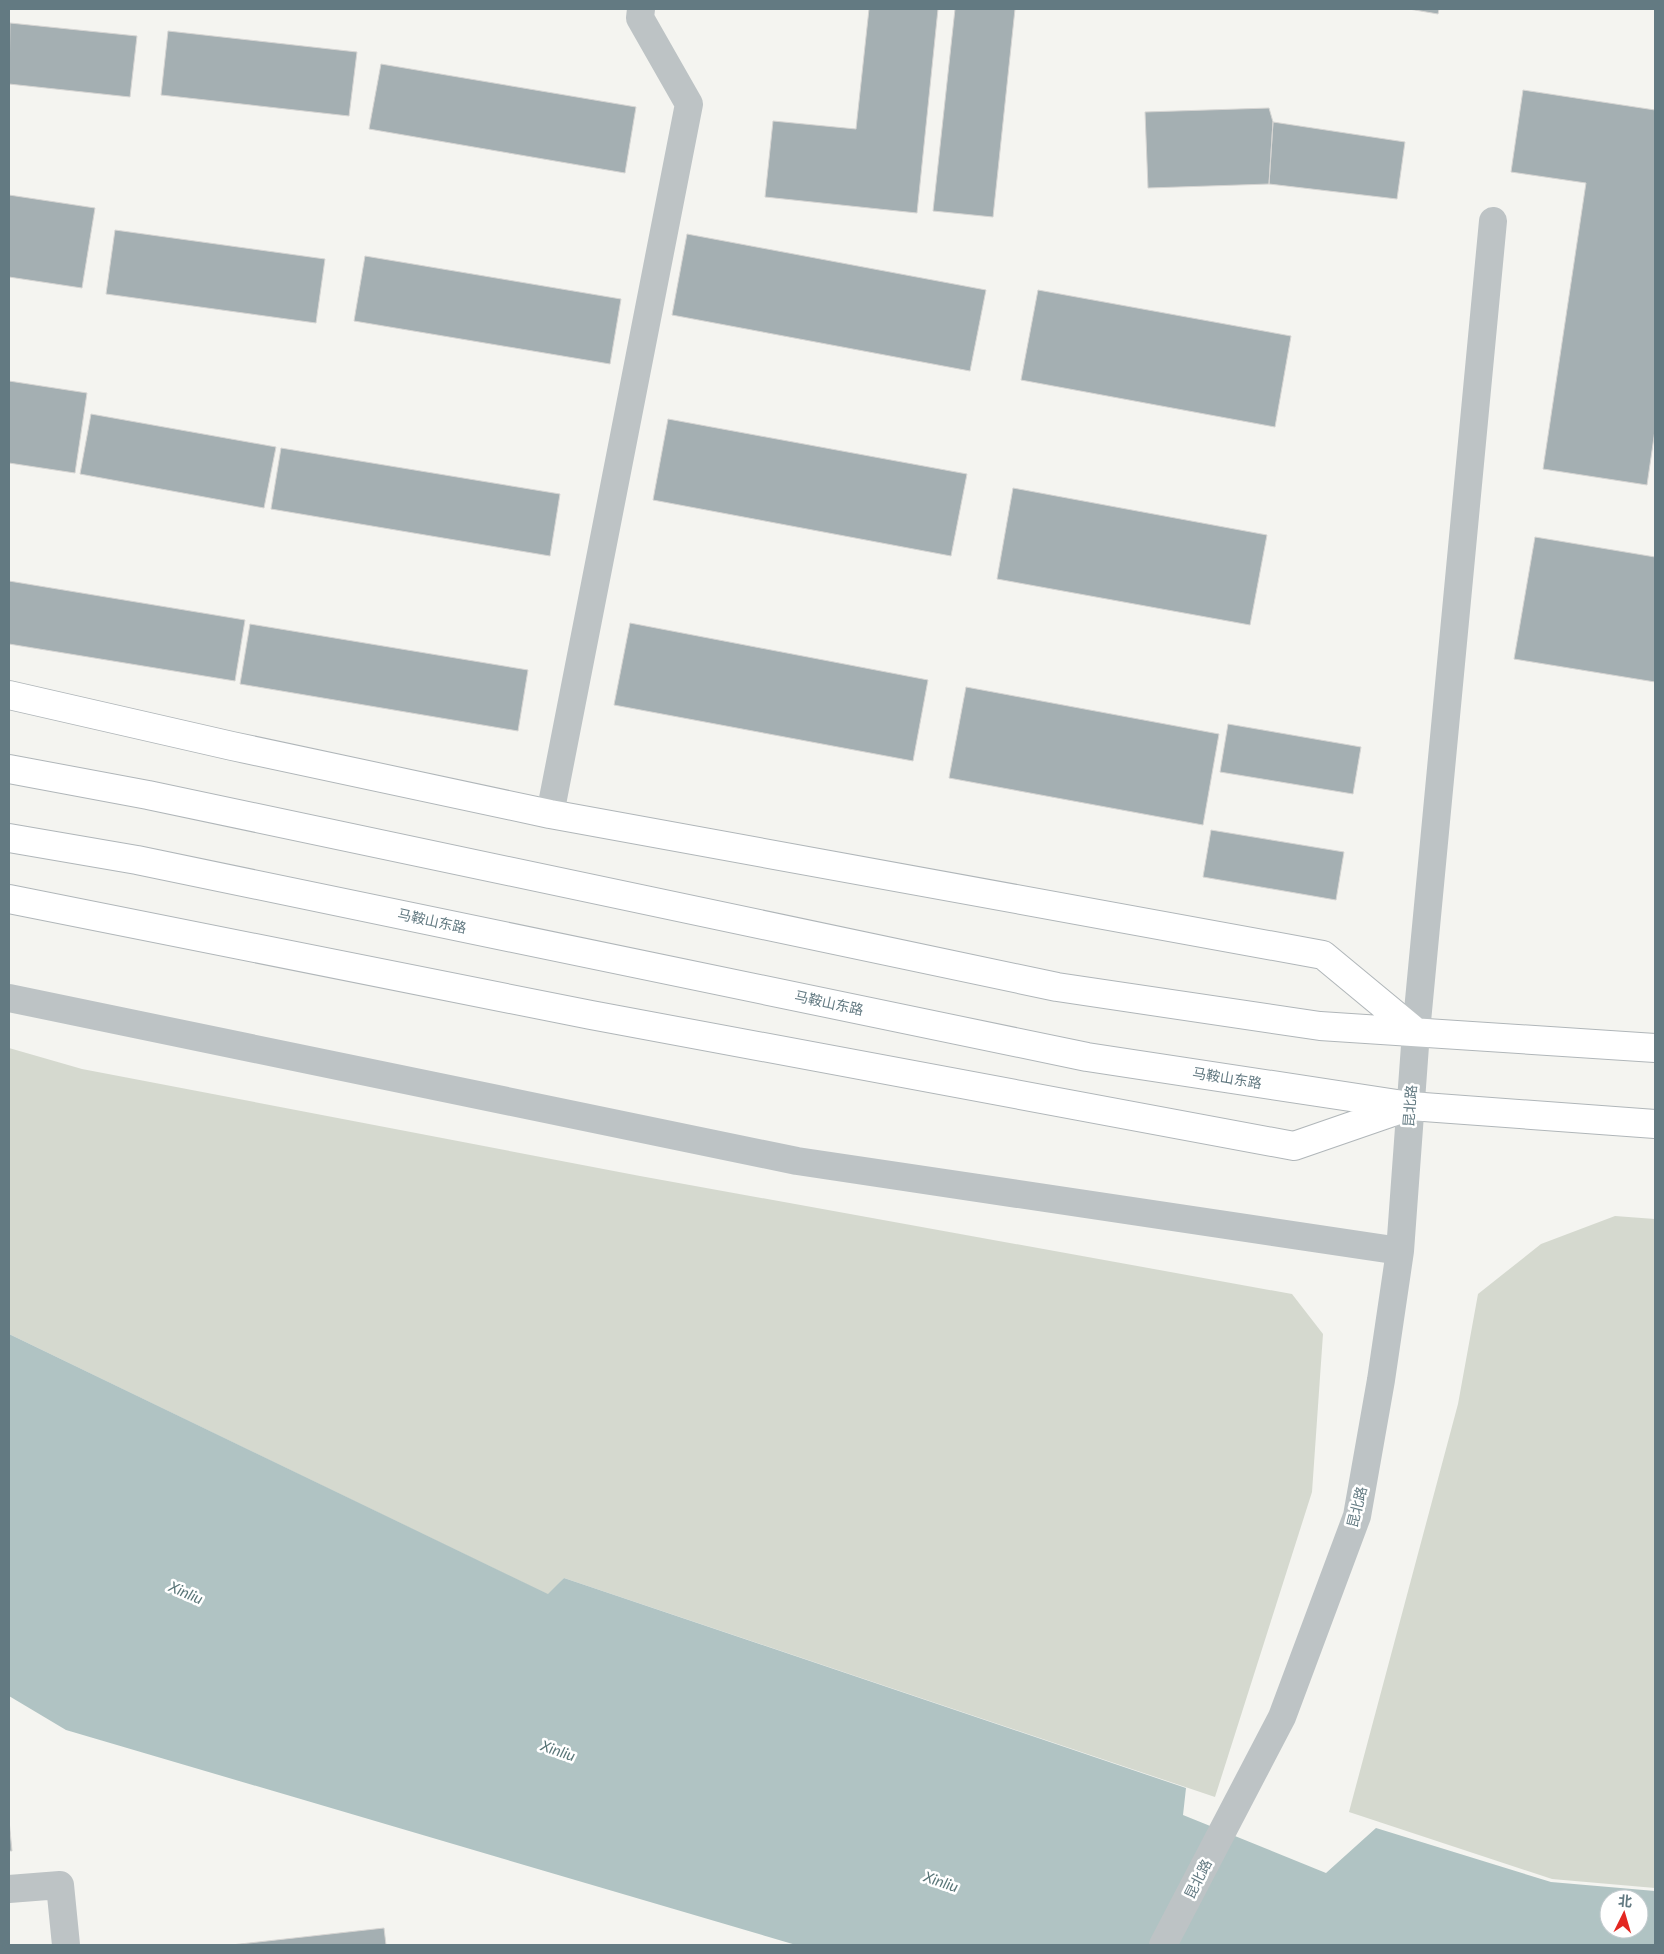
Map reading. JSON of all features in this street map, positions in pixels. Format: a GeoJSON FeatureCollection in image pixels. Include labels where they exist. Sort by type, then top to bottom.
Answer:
{"type":"FeatureCollection","features":[{"type":"Feature","properties":{"kind":"main road"},"geometry":{"type":"LineString","coordinates":[[9,695],[232,746],[550,814],[1323,955],[1416,1032]]}},
{"type":"Feature","properties":{"kind":"main road"},"geometry":{"type":"LineString","coordinates":[[9,769],[148,795],[1057,987],[1320,1026],[1655,1048]]}},
{"type":"Feature","properties":{"kind":"main road","name":"马鞍山东路"},"geometry":{"type":"LineString","coordinates":[[9,838],[137,860],[1087,1057],[1410,1106],[1655,1124]]}},
{"type":"Feature","properties":{"kind":"main road"},"geometry":{"type":"LineString","coordinates":[[9,899],[600,1017],[1294,1146],[1410,1106]]}},
{"type":"Feature","properties":{"kind":"street"},"geometry":{"type":"LineString","coordinates":[[550,814],[689,104],[640,18],[641,9]]}},
{"type":"Feature","properties":{"kind":"street","name":"昆北路"},"geometry":{"type":"LineString","coordinates":[[1164,1945],[1282,1717],[1357,1516],[1381,1380],[1400,1252],[1416,1032],[1493,221]]}},
{"type":"Feature","properties":{"kind":"street"},"geometry":{"type":"LineString","coordinates":[[9,998],[798,1161],[1400,1252]]}},
{"type":"Feature","properties":{"kind":"street"},"geometry":{"type":"LineString","coordinates":[[9,1890],[60,1886],[66,1945]]}},
{"type":"Feature","properties":{"kind":"shaded area"},"geometry":{"type":"Polygon","coordinates":[[[9,1048],[82,1069],[640,1176],[1292,1294],[1323,1334],[1312,1492],[1215,1797],[564,1578],[549,1595],[9,1334],[9,1048]]]}},
{"type":"Feature","properties":{"kind":"shaded area"},"geometry":{"type":"Polygon","coordinates":[[[1615,1216],[1655,1219],[1655,1888],[1552,1879],[1349,1812],[1458,1404],[1478,1294],[1541,1244],[1615,1216]]]}},
{"type":"Feature","properties":{"kind":"water","name":"Xinliu"},"geometry":{"type":"Polygon","coordinates":[[[9,1334],[548,1594],[564,1578],[1186,1788],[1183,1815],[1326,1873],[1376,1828],[1551,1882],[1632,1889],[1599,1889],[1599,1939],[1649,1939],[1649,1890],[1655,1891],[1655,1945],[796,1945],[66,1730],[9,1696],[9,1334]]]}},
{"type":"Feature","properties":{"kind":"building"},"geometry":{"type":"Polygon","coordinates":[[[869,9],[938,9],[917,213],[765,197],[773,121],[856,129],[869,9]]]}},
{"type":"Feature","properties":{"kind":"building"},"geometry":{"type":"Polygon","coordinates":[[[955,9],[1015,9],[993,217],[933,211],[955,9]]]}},
{"type":"Feature","properties":{"kind":"building"},"geometry":{"type":"Polygon","coordinates":[[[1409,9],[1439,9],[1438,14],[1409,9]]]}},
{"type":"Feature","properties":{"kind":"building"},"geometry":{"type":"Polygon","coordinates":[[[10,23],[137,36],[130,97],[9,84],[10,23]]]}},
{"type":"Feature","properties":{"kind":"building"},"geometry":{"type":"Polygon","coordinates":[[[168,31],[357,52],[349,116],[161,95],[168,31]]]}},
{"type":"Feature","properties":{"kind":"building"},"geometry":{"type":"Polygon","coordinates":[[[381,64],[636,107],[625,173],[369,129],[381,64]]]}},
{"type":"Feature","properties":{"kind":"building"},"geometry":{"type":"Polygon","coordinates":[[[1523,90],[1655,110],[1655,430],[1647,485],[1543,469],[1586,183],[1511,172],[1523,90]]]}},
{"type":"Feature","properties":{"kind":"building"},"geometry":{"type":"Polygon","coordinates":[[[1269,108],[1273,122],[1269,184],[1148,188],[1145,112],[1269,108]]]}},
{"type":"Feature","properties":{"kind":"building"},"geometry":{"type":"Polygon","coordinates":[[[1273,122],[1405,142],[1397,199],[1269,184],[1273,122]]]}},
{"type":"Feature","properties":{"kind":"building"},"geometry":{"type":"Polygon","coordinates":[[[9,195],[95,208],[82,288],[9,277],[9,195]]]}},
{"type":"Feature","properties":{"kind":"building"},"geometry":{"type":"Polygon","coordinates":[[[115,230],[325,259],[316,323],[106,294],[115,230]]]}},
{"type":"Feature","properties":{"kind":"building"},"geometry":{"type":"Polygon","coordinates":[[[687,234],[986,290],[970,371],[672,315],[687,234]]]}},
{"type":"Feature","properties":{"kind":"building"},"geometry":{"type":"Polygon","coordinates":[[[365,256],[621,299],[610,364],[354,321],[365,256]]]}},
{"type":"Feature","properties":{"kind":"building"},"geometry":{"type":"Polygon","coordinates":[[[1038,290],[1291,336],[1275,427],[1021,380],[1038,290]]]}},
{"type":"Feature","properties":{"kind":"building"},"geometry":{"type":"Polygon","coordinates":[[[9,381],[87,393],[75,473],[9,463],[9,381]]]}},
{"type":"Feature","properties":{"kind":"building"},"geometry":{"type":"Polygon","coordinates":[[[91,414],[276,447],[264,508],[80,474],[91,414]]]}},
{"type":"Feature","properties":{"kind":"building"},"geometry":{"type":"Polygon","coordinates":[[[668,419],[967,474],[951,556],[653,500],[668,419]]]}},
{"type":"Feature","properties":{"kind":"building"},"geometry":{"type":"Polygon","coordinates":[[[281,448],[560,494],[550,556],[271,509],[281,448]]]}},
{"type":"Feature","properties":{"kind":"building"},"geometry":{"type":"Polygon","coordinates":[[[1013,488],[1267,535],[1250,625],[997,579],[1013,488]]]}},
{"type":"Feature","properties":{"kind":"building"},"geometry":{"type":"Polygon","coordinates":[[[1535,537],[1655,557],[1655,682],[1514,659],[1535,537]]]}},
{"type":"Feature","properties":{"kind":"building"},"geometry":{"type":"Polygon","coordinates":[[[9,581],[245,620],[235,681],[9,644],[9,581]]]}},
{"type":"Feature","properties":{"kind":"building"},"geometry":{"type":"Polygon","coordinates":[[[630,623],[928,680],[913,761],[614,705],[630,623]]]}},
{"type":"Feature","properties":{"kind":"building"},"geometry":{"type":"Polygon","coordinates":[[[250,624],[528,670],[518,731],[240,684],[250,624]]]}},
{"type":"Feature","properties":{"kind":"building"},"geometry":{"type":"Polygon","coordinates":[[[966,687],[1219,734],[1203,825],[949,778],[966,687]]]}},
{"type":"Feature","properties":{"kind":"building"},"geometry":{"type":"Polygon","coordinates":[[[1228,724],[1361,747],[1353,794],[1220,772],[1228,724]]]}},
{"type":"Feature","properties":{"kind":"building"},"geometry":{"type":"Polygon","coordinates":[[[1211,830],[1344,852],[1336,900],[1203,877],[1211,830]]]}},
{"type":"Feature","properties":{"kind":"building"},"geometry":{"type":"Polygon","coordinates":[[[9,1820],[12,1851],[9,1851],[9,1820]]]}},
{"type":"Feature","properties":{"kind":"building"},"geometry":{"type":"Polygon","coordinates":[[[384,1928],[386,1945],[231,1945],[384,1928]]]}}]}
